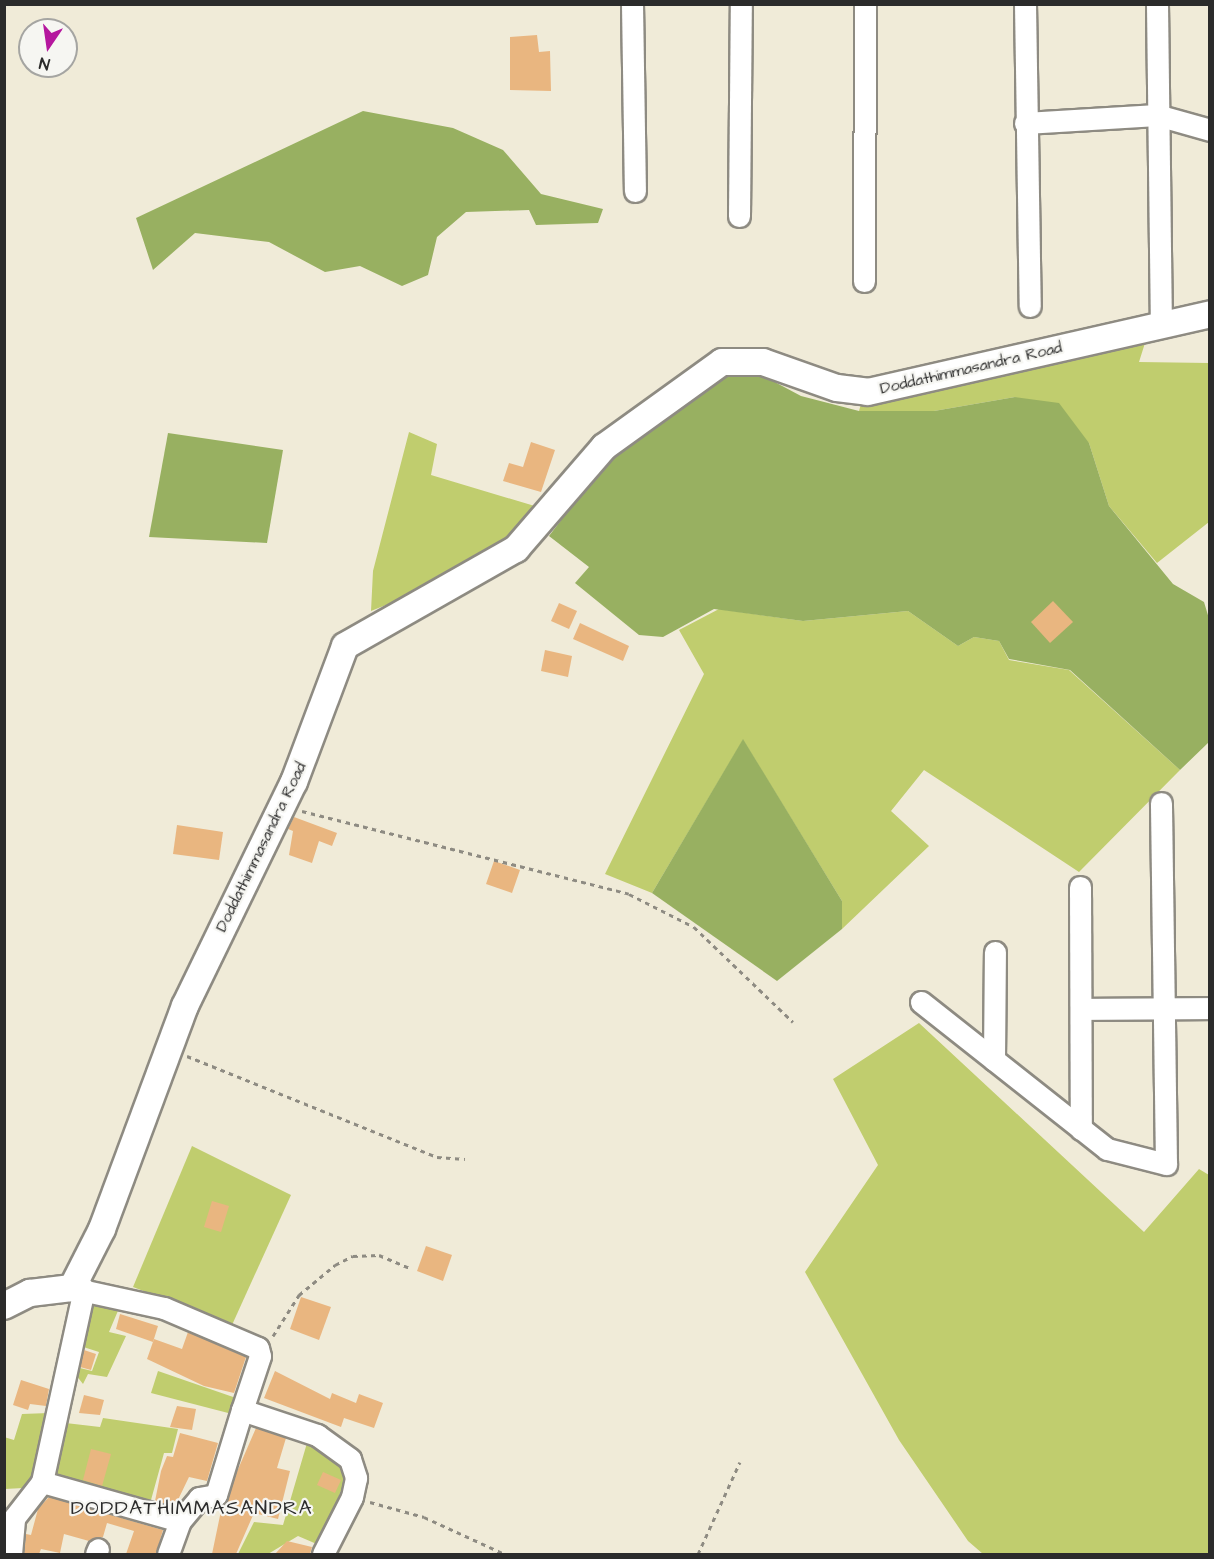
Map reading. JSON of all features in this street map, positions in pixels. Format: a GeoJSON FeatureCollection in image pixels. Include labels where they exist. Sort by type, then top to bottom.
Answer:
{"type":"FeatureCollection","features":[{"type":"Feature","properties":{"kind":"street"},"geometry":{"type":"LineString","coordinates":[[632,4],[635,191]]}},
{"type":"Feature","properties":{"kind":"street"},"geometry":{"type":"LineString","coordinates":[[739,216],[741,4]]}},
{"type":"Feature","properties":{"kind":"street"},"geometry":{"type":"LineString","coordinates":[[864,281],[865,4]]}},
{"type":"Feature","properties":{"kind":"street"},"geometry":{"type":"LineString","coordinates":[[1025,4],[1025,123],[1030,306]]}},
{"type":"Feature","properties":{"kind":"street"},"geometry":{"type":"LineString","coordinates":[[1157,4],[1161,322]]}},
{"type":"Feature","properties":{"kind":"street"},"geometry":{"type":"LineString","coordinates":[[1025,123],[1157,115],[1209,130]]}},
{"type":"Feature","properties":{"kind":"street","name":"Doddathimmasandra Road"},"geometry":{"type":"LineString","coordinates":[[78,1288],[168,1048],[283,807],[345,646],[516,549],[604,447],[706,371],[739,358],[837,388],[868,392],[1161,322],[1209,314]]}},
{"type":"Feature","properties":{"kind":"street"},"geometry":{"type":"LineString","coordinates":[[921,1002],[1107,1149],[1166,1164],[1161,803]]}},
{"type":"Feature","properties":{"kind":"street"},"geometry":{"type":"LineString","coordinates":[[1080,887],[1081,1129]]}},
{"type":"Feature","properties":{"kind":"street"},"geometry":{"type":"LineString","coordinates":[[994,1060],[995,952]]}},
{"type":"Feature","properties":{"kind":"street"},"geometry":{"type":"LineString","coordinates":[[1081,1010],[1209,1008]]}},
{"type":"Feature","properties":{"kind":"street"},"geometry":{"type":"LineString","coordinates":[[11,1554],[9,1517],[42,1482],[78,1288]]}},
{"type":"Feature","properties":{"kind":"street"},"geometry":{"type":"LineString","coordinates":[[4,1306],[30,1293],[78,1288],[164,1308],[229,1332],[259,1353],[216,1494],[199,1498],[180,1521],[168,1554]]}},
{"type":"Feature","properties":{"kind":"street"},"geometry":{"type":"LineString","coordinates":[[242,1410],[317,1435],[350,1459],[356,1478],[352,1497],[323,1554]]}},
{"type":"Feature","properties":{"kind":"street"},"geometry":{"type":"LineString","coordinates":[[42,1482],[180,1521]]}},
{"type":"Feature","properties":{"kind":"path"},"geometry":{"type":"LineString","coordinates":[[283,807],[629,894],[694,927],[793,1022]]}},
{"type":"Feature","properties":{"kind":"path"},"geometry":{"type":"LineString","coordinates":[[168,1048],[437,1157],[465,1159]]}},
{"type":"Feature","properties":{"kind":"path"},"geometry":{"type":"LineString","coordinates":[[259,1353],[299,1295],[335,1264],[353,1256],[379,1255],[409,1268]]}},
{"type":"Feature","properties":{"kind":"path"},"geometry":{"type":"LineString","coordinates":[[698,1554],[740,1462]]}},
{"type":"Feature","properties":{"kind":"path"},"geometry":{"type":"LineString","coordinates":[[352,1497],[424,1517],[505,1554]]}},
{"type":"Feature","properties":{"kind":"green space"},"geometry":{"type":"Polygon","coordinates":[[[363,111],[453,128],[503,150],[541,194],[603,209],[598,223],[536,225],[529,210],[466,212],[437,237],[428,275],[402,286],[360,266],[325,272],[269,242],[195,233],[153,270],[136,218],[363,111]]]}},
{"type":"Feature","properties":{"kind":"green space"},"geometry":{"type":"Polygon","coordinates":[[[1145,343],[1139,362],[1209,363],[1209,522],[1157,563],[1109,506],[1089,443],[1015,397],[934,411],[859,411],[861,404],[1017,367],[1145,343]]]}},
{"type":"Feature","properties":{"kind":"green space"},"geometry":{"type":"Polygon","coordinates":[[[750,369],[801,396],[859,411],[934,411],[1015,397],[1059,403],[1089,443],[1109,506],[1173,584],[1204,602],[1210,622],[1209,742],[1180,770],[1070,670],[1009,659],[999,641],[974,637],[958,646],[908,611],[803,621],[714,609],[663,637],[639,635],[575,583],[589,567],[549,536],[614,451],[711,382],[750,369]]]}},
{"type":"Feature","properties":{"kind":"green space"},"geometry":{"type":"Polygon","coordinates":[[[409,432],[437,444],[431,475],[538,507],[516,534],[441,583],[371,611],[373,571],[409,432]]]}},
{"type":"Feature","properties":{"kind":"green space"},"geometry":{"type":"Polygon","coordinates":[[[168,433],[283,450],[267,543],[149,537],[168,433]]]}},
{"type":"Feature","properties":{"kind":"green space"},"geometry":{"type":"Polygon","coordinates":[[[719,609],[803,621],[908,611],[958,646],[974,637],[999,641],[1009,660],[1069,670],[1180,770],[1079,872],[924,770],[891,811],[929,846],[842,929],[842,901],[743,740],[652,893],[605,874],[704,674],[679,630],[719,609]]]}},
{"type":"Feature","properties":{"kind":"green space"},"geometry":{"type":"Polygon","coordinates":[[[743,739],[842,901],[842,929],[777,981],[652,893],[743,739]]]}},
{"type":"Feature","properties":{"kind":"green space"},"geometry":{"type":"Polygon","coordinates":[[[919,1023],[1144,1232],[1199,1169],[1209,1175],[1209,1554],[983,1554],[968,1541],[899,1440],[805,1272],[878,1165],[833,1079],[919,1023]]]}},
{"type":"Feature","properties":{"kind":"green space"},"geometry":{"type":"Polygon","coordinates":[[[192,1146],[291,1195],[232,1325],[133,1287],[192,1146]]]}},
{"type":"Feature","properties":{"kind":"green space"},"geometry":{"type":"Polygon","coordinates":[[[87,1298],[120,1306],[109,1332],[126,1336],[107,1377],[88,1374],[83,1384],[68,1365],[92,1371],[99,1352],[74,1344],[87,1298]]]}},
{"type":"Feature","properties":{"kind":"green space"},"geometry":{"type":"Polygon","coordinates":[[[158,1371],[236,1398],[232,1414],[151,1393],[158,1371]]]}},
{"type":"Feature","properties":{"kind":"green space"},"geometry":{"type":"Polygon","coordinates":[[[49,1413],[39,1477],[23,1488],[5,1489],[4,1437],[14,1440],[22,1414],[49,1413]]]}},
{"type":"Feature","properties":{"kind":"green space"},"geometry":{"type":"Polygon","coordinates":[[[103,1418],[178,1429],[172,1453],[164,1453],[151,1500],[52,1480],[57,1422],[100,1427],[103,1418]]]}},
{"type":"Feature","properties":{"kind":"green space"},"geometry":{"type":"Polygon","coordinates":[[[307,1443],[339,1463],[347,1476],[319,1545],[298,1536],[268,1554],[238,1554],[254,1522],[283,1525],[307,1443]]]}},
{"type":"Feature","properties":{"kind":"building"},"geometry":{"type":"Polygon","coordinates":[[[537,35],[539,52],[550,51],[551,91],[510,90],[510,37],[537,35]]]}},
{"type":"Feature","properties":{"kind":"building"},"geometry":{"type":"Polygon","coordinates":[[[531,442],[555,450],[541,492],[503,481],[509,463],[523,467],[531,442]]]}},
{"type":"Feature","properties":{"kind":"building"},"geometry":{"type":"Polygon","coordinates":[[[1053,601],[1073,622],[1050,643],[1031,622],[1053,601]]]}},
{"type":"Feature","properties":{"kind":"building"},"geometry":{"type":"Polygon","coordinates":[[[559,603],[577,611],[569,629],[551,621],[559,603]]]}},
{"type":"Feature","properties":{"kind":"building"},"geometry":{"type":"Polygon","coordinates":[[[580,623],[629,646],[623,661],[573,639],[580,623]]]}},
{"type":"Feature","properties":{"kind":"building"},"geometry":{"type":"Polygon","coordinates":[[[545,650],[572,656],[568,677],[541,671],[545,650]]]}},
{"type":"Feature","properties":{"kind":"building"},"geometry":{"type":"Polygon","coordinates":[[[294,817],[337,833],[332,846],[319,841],[312,863],[289,855],[293,831],[288,829],[294,817]]]}},
{"type":"Feature","properties":{"kind":"building"},"geometry":{"type":"Polygon","coordinates":[[[177,825],[223,832],[219,860],[173,854],[177,825]]]}},
{"type":"Feature","properties":{"kind":"building"},"geometry":{"type":"Polygon","coordinates":[[[494,861],[520,870],[512,893],[486,884],[494,861]]]}},
{"type":"Feature","properties":{"kind":"building"},"geometry":{"type":"Polygon","coordinates":[[[212,1201],[229,1206],[221,1232],[204,1227],[212,1201]]]}},
{"type":"Feature","properties":{"kind":"building"},"geometry":{"type":"Polygon","coordinates":[[[426,1246],[452,1255],[443,1281],[417,1271],[426,1246]]]}},
{"type":"Feature","properties":{"kind":"building"},"geometry":{"type":"Polygon","coordinates":[[[301,1297],[331,1307],[319,1340],[290,1329],[301,1297]]]}},
{"type":"Feature","properties":{"kind":"building"},"geometry":{"type":"Polygon","coordinates":[[[120,1314],[158,1326],[153,1342],[116,1329],[120,1314]]]}},
{"type":"Feature","properties":{"kind":"building"},"geometry":{"type":"Polygon","coordinates":[[[188,1332],[246,1357],[234,1393],[204,1386],[147,1359],[154,1339],[182,1349],[188,1332]]]}},
{"type":"Feature","properties":{"kind":"building"},"geometry":{"type":"Polygon","coordinates":[[[84,1350],[96,1354],[91,1370],[80,1367],[84,1350]]]}},
{"type":"Feature","properties":{"kind":"building"},"geometry":{"type":"Polygon","coordinates":[[[275,1371],[330,1399],[332,1393],[356,1403],[359,1394],[383,1403],[374,1428],[344,1418],[341,1427],[264,1398],[275,1371]]]}},
{"type":"Feature","properties":{"kind":"building"},"geometry":{"type":"Polygon","coordinates":[[[21,1380],[49,1389],[46,1406],[30,1404],[28,1410],[13,1405],[21,1380]]]}},
{"type":"Feature","properties":{"kind":"building"},"geometry":{"type":"Polygon","coordinates":[[[84,1395],[104,1400],[100,1415],[79,1413],[84,1395]]]}},
{"type":"Feature","properties":{"kind":"building"},"geometry":{"type":"Polygon","coordinates":[[[177,1406],[196,1409],[192,1430],[170,1427],[177,1406]]]}},
{"type":"Feature","properties":{"kind":"building"},"geometry":{"type":"Polygon","coordinates":[[[256,1428],[286,1438],[277,1468],[290,1471],[278,1519],[254,1513],[236,1554],[212,1554],[222,1506],[256,1428]]]}},
{"type":"Feature","properties":{"kind":"building"},"geometry":{"type":"Polygon","coordinates":[[[180,1433],[218,1443],[207,1481],[189,1477],[175,1506],[155,1501],[161,1471],[167,1456],[173,1457],[180,1433]]]}},
{"type":"Feature","properties":{"kind":"building"},"geometry":{"type":"Polygon","coordinates":[[[91,1449],[111,1454],[102,1486],[83,1480],[91,1449]]]}},
{"type":"Feature","properties":{"kind":"building"},"geometry":{"type":"Polygon","coordinates":[[[323,1472],[341,1480],[335,1493],[317,1485],[323,1472]]]}},
{"type":"Feature","properties":{"kind":"building"},"geometry":{"type":"Polygon","coordinates":[[[49,1497],[163,1530],[156,1554],[126,1554],[134,1531],[107,1523],[103,1537],[89,1541],[64,1534],[60,1553],[41,1549],[39,1554],[24,1554],[26,1534],[31,1535],[38,1509],[49,1497]]]}},
{"type":"Feature","properties":{"kind":"building"},"geometry":{"type":"Polygon","coordinates":[[[287,1541],[312,1547],[310,1554],[275,1554],[287,1541]]]}},
{"type":"Feature","properties":{"kind":"district","name":"DODDATHIMMASANDRA"},"geometry":{"type":"Point","coordinates":[192,1508]}}]}
